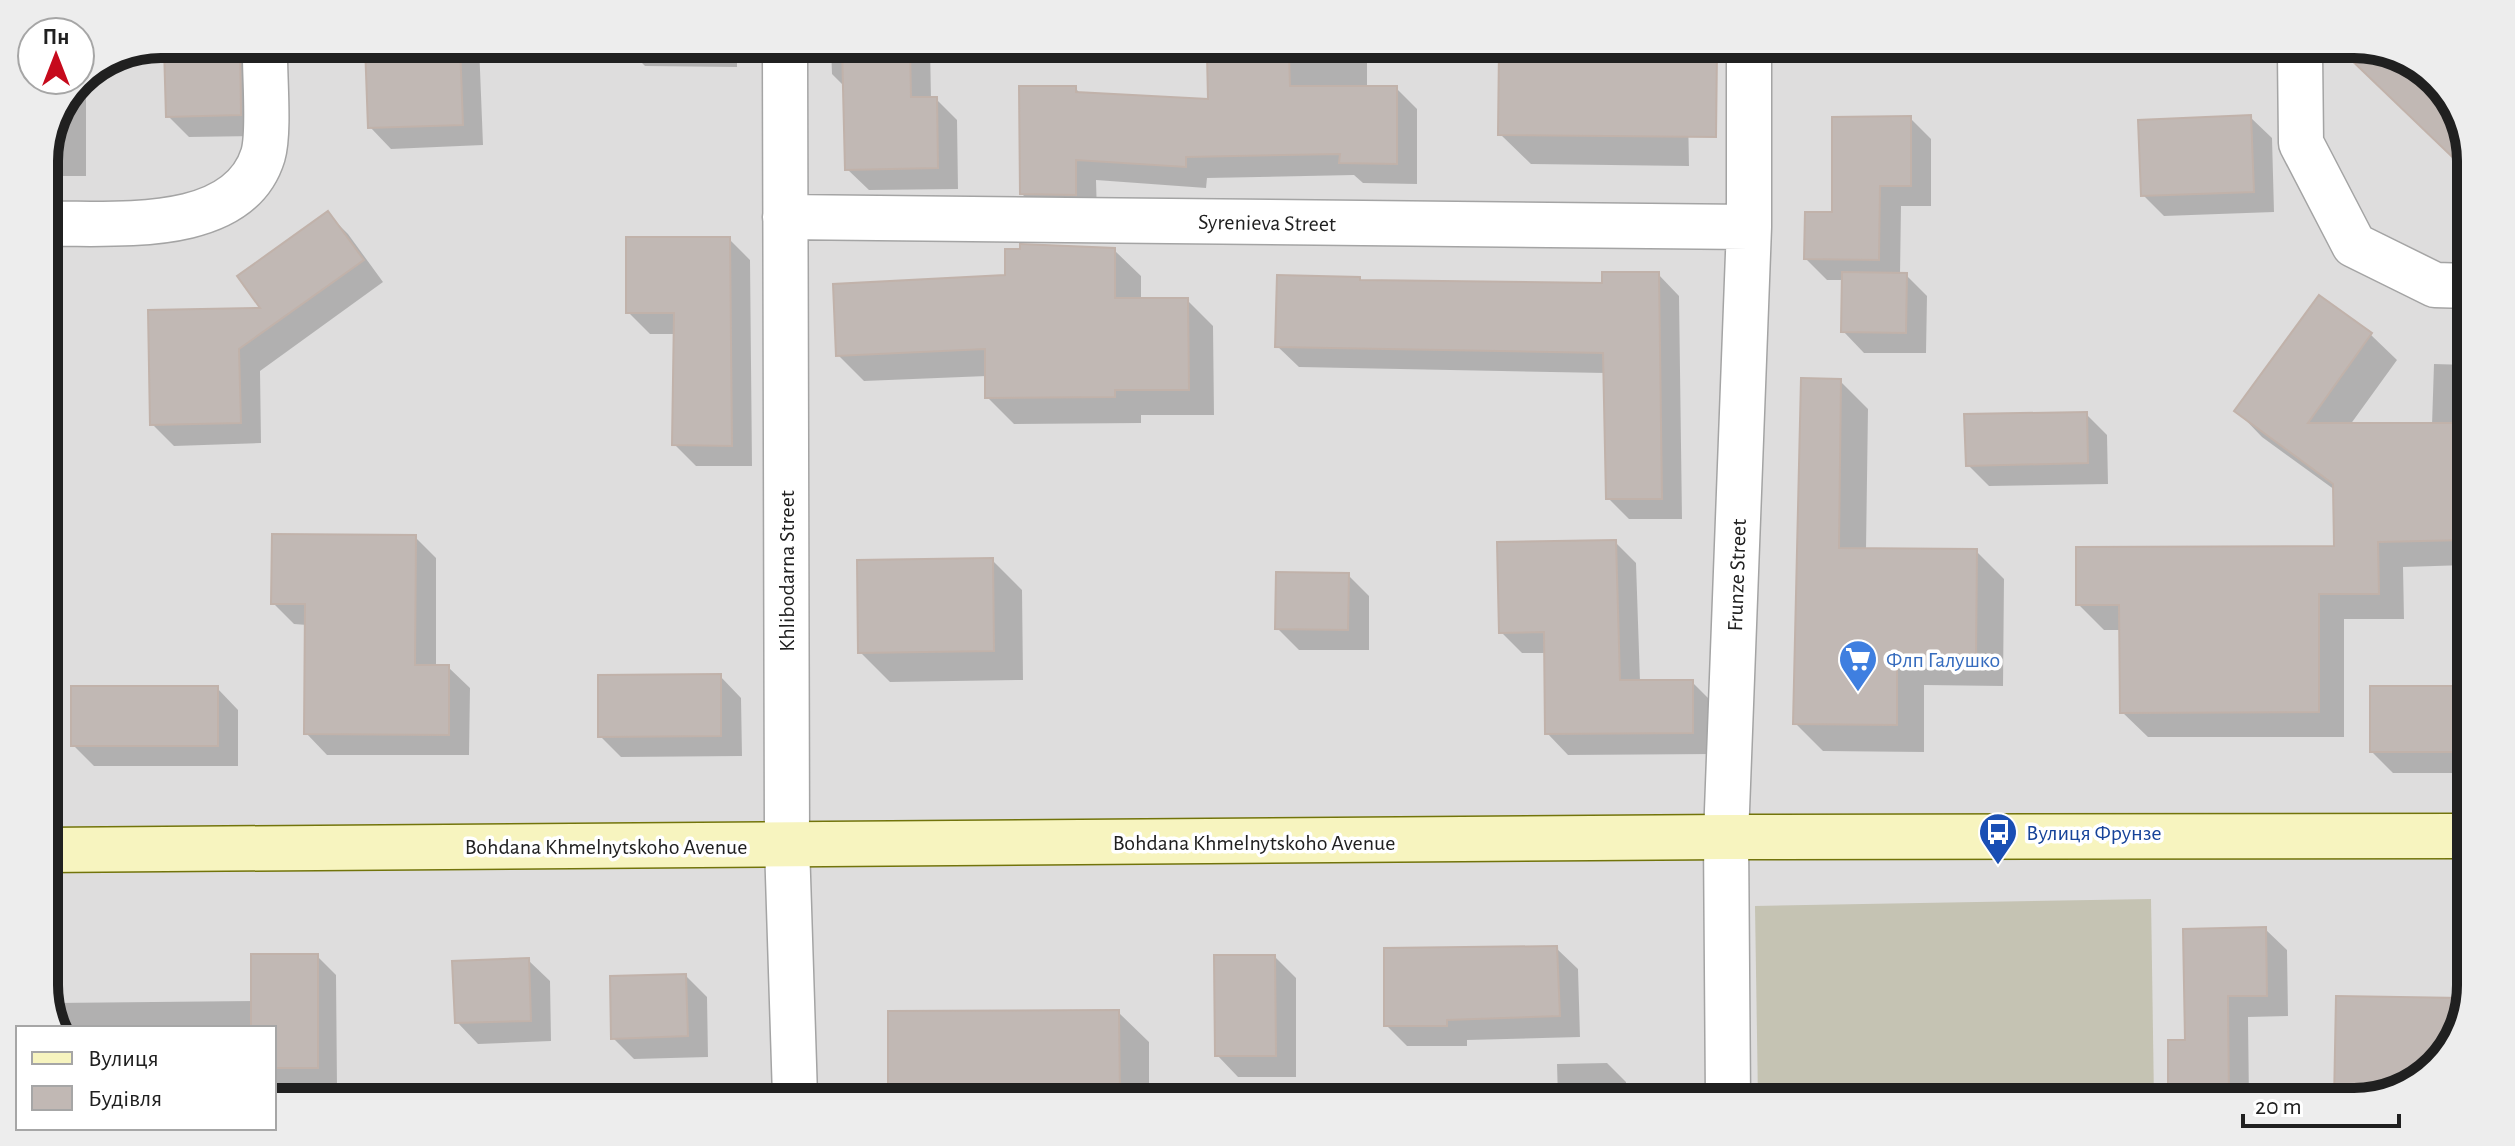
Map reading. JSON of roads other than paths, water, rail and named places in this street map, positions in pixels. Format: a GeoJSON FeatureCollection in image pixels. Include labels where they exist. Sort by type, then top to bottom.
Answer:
{"type":"FeatureCollection","features":[{"type":"Feature","properties":{"kind":"main road","name":"Bohdana Khmelnytskoho Avenue"},"geometry":{"type":"LineString","coordinates":[[58,850],[1726,837],[2457,836]]}},
{"type":"Feature","properties":{"kind":"street"},"geometry":{"type":"LineString","coordinates":[[58,223],[196,216],[229,201],[254,174],[263,153],[265,58]]}},
{"type":"Feature","properties":{"kind":"street","name":"Khlibodarna Street"},"geometry":{"type":"LineString","coordinates":[[785,58],[787,845],[795,1088]]}},
{"type":"Feature","properties":{"kind":"street","name":"Frunze Street"},"geometry":{"type":"LineString","coordinates":[[1728,1088],[1726,837],[1749,227],[1749,58]]}},
{"type":"Feature","properties":{"kind":"street"},"geometry":{"type":"LineString","coordinates":[[2300,58],[2301,143],[2354,245],[2435,285],[2457,286]]}},
{"type":"Feature","properties":{"kind":"street","name":"Syrenieva Street"},"geometry":{"type":"LineString","coordinates":[[785,217],[1749,227]]}},
{"type":"Feature","properties":{"kind":"place","name":"Флп Галушко"},"geometry":{"type":"Point","coordinates":[1858,693]}},
{"type":"Feature","properties":{"kind":"place","name":"Вулиця Фрунзе"},"geometry":{"type":"Point","coordinates":[1998,866]}}]}
